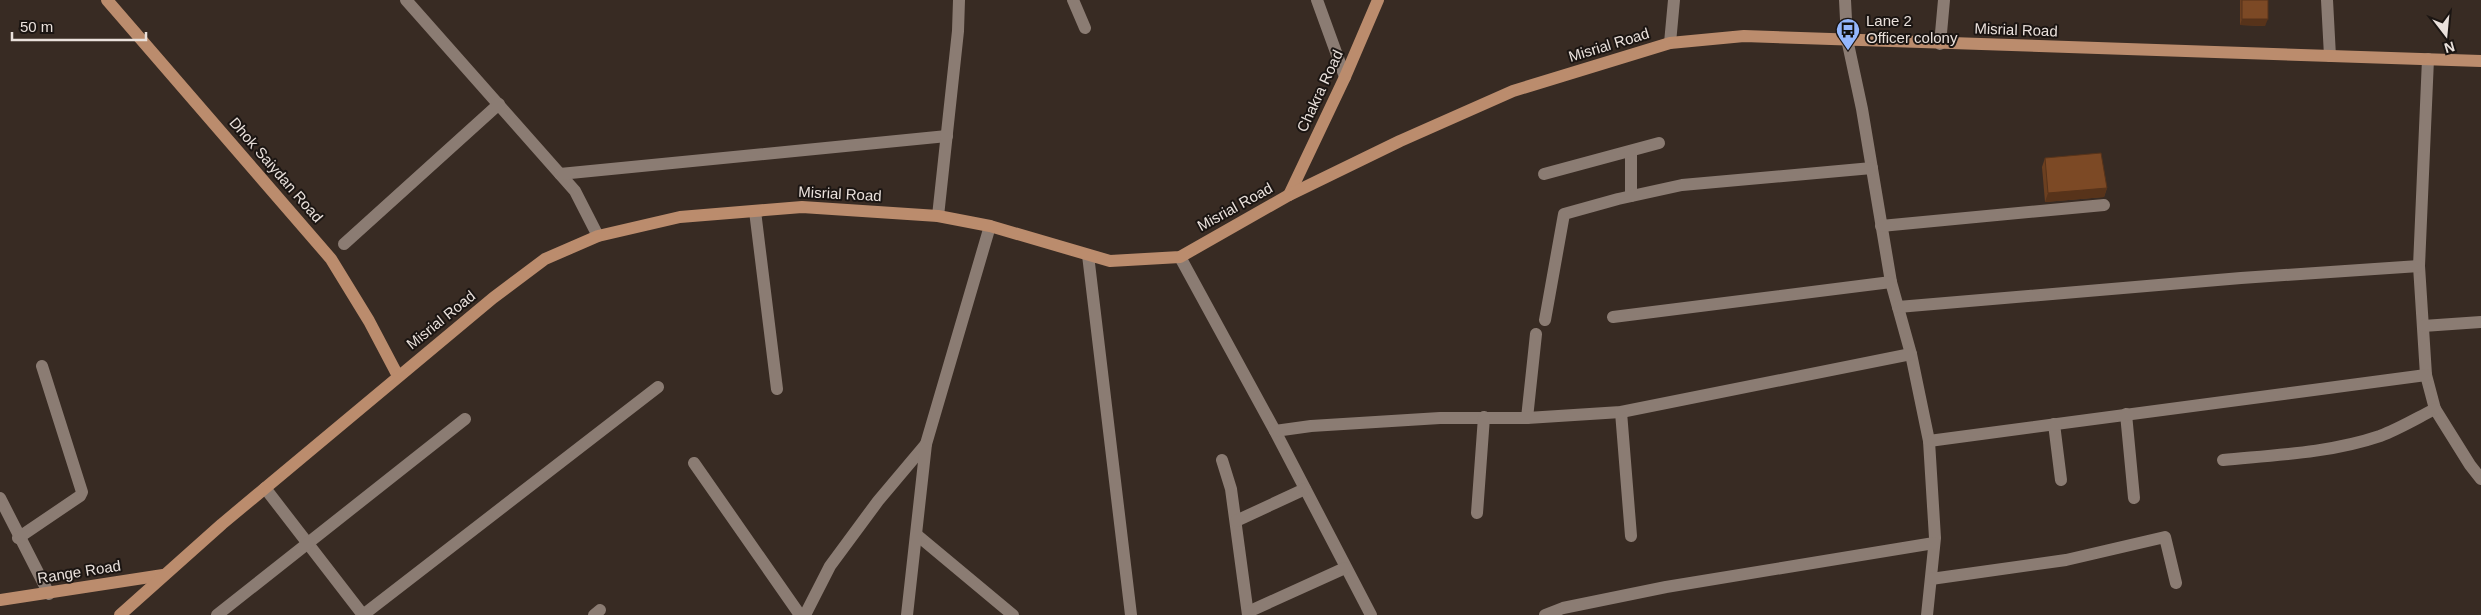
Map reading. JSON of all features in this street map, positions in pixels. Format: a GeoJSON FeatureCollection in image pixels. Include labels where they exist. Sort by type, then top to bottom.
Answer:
{"type":"FeatureCollection","features":[{"type":"Feature","properties":{"kind":"main road","name":"Dhok Saiydan Road"},"geometry":{"type":"LineString","coordinates":[[107,0],[331,258],[369,321],[398,376]]}},
{"type":"Feature","properties":{"kind":"main road","name":"Chakra Road"},"geometry":{"type":"LineString","coordinates":[[1289,195],[1345,77],[1378,0]]}},
{"type":"Feature","properties":{"kind":"main road","name":"Misrial Road"},"geometry":{"type":"LineString","coordinates":[[120,615],[163,575],[493,298],[545,259],[598,236],[680,217],[802,207],[938,216],[990,226],[1110,261],[1180,257],[1289,195],[1400,141],[1513,91],[1670,44],[1744,36],[2481,61]]}},
{"type":"Feature","properties":{"kind":"main road","name":"Range Road"},"geometry":{"type":"LineString","coordinates":[[0,600],[163,575]]}},
{"type":"Feature","properties":{"kind":"street"},"geometry":{"type":"LineString","coordinates":[[406,0],[575,191],[598,236]]}},
{"type":"Feature","properties":{"kind":"street"},"geometry":{"type":"LineString","coordinates":[[938,216],[959,0]]}},
{"type":"Feature","properties":{"kind":"street"},"geometry":{"type":"LineString","coordinates":[[1073,0],[1085,28]]}},
{"type":"Feature","properties":{"kind":"street"},"geometry":{"type":"LineString","coordinates":[[1317,0],[1345,77]]}},
{"type":"Feature","properties":{"kind":"street"},"geometry":{"type":"LineString","coordinates":[[1670,44],[1674,0]]}},
{"type":"Feature","properties":{"kind":"street"},"geometry":{"type":"LineString","coordinates":[[1845,0],[1847,39],[1872,168],[1891,282],[1911,354],[1929,441],[1934,543],[1927,615]]}},
{"type":"Feature","properties":{"kind":"street"},"geometry":{"type":"LineString","coordinates":[[1940,44],[1944,0]]}},
{"type":"Feature","properties":{"kind":"street"},"geometry":{"type":"LineString","coordinates":[[2327,0],[2330,56]]}},
{"type":"Feature","properties":{"kind":"street"},"geometry":{"type":"LineString","coordinates":[[2428,59],[2419,266],[2426,375],[2435,408],[2470,465],[2481,479]]}},
{"type":"Feature","properties":{"kind":"street"},"geometry":{"type":"LineString","coordinates":[[344,244],[499,104]]}},
{"type":"Feature","properties":{"kind":"street"},"geometry":{"type":"LineString","coordinates":[[560,174],[947,136]]}},
{"type":"Feature","properties":{"kind":"street"},"geometry":{"type":"LineString","coordinates":[[1544,174],[1659,143]]}},
{"type":"Feature","properties":{"kind":"street"},"geometry":{"type":"LineString","coordinates":[[1631,151],[1631,196]]}},
{"type":"Feature","properties":{"kind":"street"},"geometry":{"type":"LineString","coordinates":[[1545,320],[1564,214],[1682,185],[1872,168]]}},
{"type":"Feature","properties":{"kind":"street"},"geometry":{"type":"LineString","coordinates":[[1881,226],[2104,205]]}},
{"type":"Feature","properties":{"kind":"street"},"geometry":{"type":"LineString","coordinates":[[755,211],[777,389]]}},
{"type":"Feature","properties":{"kind":"street"},"geometry":{"type":"LineString","coordinates":[[907,615],[926,444],[990,226]]}},
{"type":"Feature","properties":{"kind":"street"},"geometry":{"type":"LineString","coordinates":[[1088,255],[1131,615]]}},
{"type":"Feature","properties":{"kind":"street"},"geometry":{"type":"LineString","coordinates":[[1180,257],[1276,431],[1345,568],[1371,615]]}},
{"type":"Feature","properties":{"kind":"street"},"geometry":{"type":"LineString","coordinates":[[1898,307],[2231,279],[2419,266]]}},
{"type":"Feature","properties":{"kind":"street"},"geometry":{"type":"LineString","coordinates":[[1612,317],[1891,282]]}},
{"type":"Feature","properties":{"kind":"street"},"geometry":{"type":"LineString","coordinates":[[2423,326],[2481,322]]}},
{"type":"Feature","properties":{"kind":"street"},"geometry":{"type":"LineString","coordinates":[[1527,418],[1536,334]]}},
{"type":"Feature","properties":{"kind":"street"},"geometry":{"type":"LineString","coordinates":[[1276,431],[1311,426],[1484,417],[1527,418],[1621,412],[1911,354]]}},
{"type":"Feature","properties":{"kind":"street"},"geometry":{"type":"LineString","coordinates":[[18,538],[80,496],[82,492],[42,366]]}},
{"type":"Feature","properties":{"kind":"street"},"geometry":{"type":"LineString","coordinates":[[1929,441],[2426,375]]}},
{"type":"Feature","properties":{"kind":"street"},"geometry":{"type":"LineString","coordinates":[[266,488],[363,615],[658,387]]}},
{"type":"Feature","properties":{"kind":"street"},"geometry":{"type":"LineString","coordinates":[[2223,460],[2299,453],[2361,442],[2382,435],[2435,408]]}},
{"type":"Feature","properties":{"kind":"street"},"geometry":{"type":"LineString","coordinates":[[1621,412],[1631,536]]}},
{"type":"Feature","properties":{"kind":"street"},"geometry":{"type":"LineString","coordinates":[[2126,414],[2134,498]]}},
{"type":"Feature","properties":{"kind":"street"},"geometry":{"type":"LineString","coordinates":[[1477,513],[1484,417]]}},
{"type":"Feature","properties":{"kind":"street"},"geometry":{"type":"LineString","coordinates":[[217,615],[465,419]]}},
{"type":"Feature","properties":{"kind":"street"},"geometry":{"type":"LineString","coordinates":[[2054,424],[2061,480]]}},
{"type":"Feature","properties":{"kind":"street"},"geometry":{"type":"LineString","coordinates":[[805,615],[830,566],[878,501],[926,444]]}},
{"type":"Feature","properties":{"kind":"street"},"geometry":{"type":"LineString","coordinates":[[1222,460],[1231,489],[1248,614],[1345,568]]}},
{"type":"Feature","properties":{"kind":"street"},"geometry":{"type":"LineString","coordinates":[[694,463],[800,615]]}},
{"type":"Feature","properties":{"kind":"street"},"geometry":{"type":"LineString","coordinates":[[1236,521],[1305,489]]}},
{"type":"Feature","properties":{"kind":"street"},"geometry":{"type":"LineString","coordinates":[[0,498],[18,538],[49,594]]}},
{"type":"Feature","properties":{"kind":"street"},"geometry":{"type":"LineString","coordinates":[[917,535],[1013,615]]}},
{"type":"Feature","properties":{"kind":"street"},"geometry":{"type":"LineString","coordinates":[[1931,580],[2066,560],[2165,536],[2176,583]]}},
{"type":"Feature","properties":{"kind":"street"},"geometry":{"type":"LineString","coordinates":[[1545,615],[1563,608],[1666,587],[1934,543]]}},
{"type":"Feature","properties":{"kind":"building"},"geometry":{"type":"Polygon","coordinates":[[[2242,0],[2268,0],[2268,19],[2242,19],[2242,0]]]}},
{"type":"Feature","properties":{"kind":"building"},"geometry":{"type":"Polygon","coordinates":[[[2101,153],[2107,188],[2048,193],[2045,158],[2101,153]]]}},
{"type":"Feature","properties":{"kind":"place","name":"Lane 2 Officer colony"},"geometry":{"type":"Point","coordinates":[1848,51]}}]}
